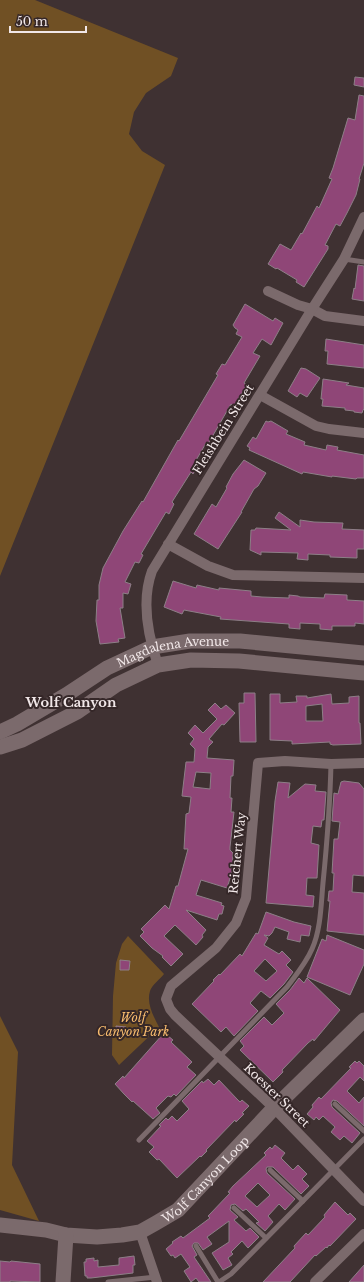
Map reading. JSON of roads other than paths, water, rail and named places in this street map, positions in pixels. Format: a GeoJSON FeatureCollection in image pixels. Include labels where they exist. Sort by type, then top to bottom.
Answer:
{"type":"FeatureCollection","features":[{"type":"Feature","properties":{"kind":"street","name":"Fleishbein Street"},"geometry":{"type":"LineString","coordinates":[[158,665],[152,647],[146,609],[148,583],[152,571],[344,259],[364,217]]}},
{"type":"Feature","properties":{"kind":"street"},"geometry":{"type":"LineString","coordinates":[[268,291],[325,316],[364,321]]}},
{"type":"Feature","properties":{"kind":"street"},"geometry":{"type":"LineString","coordinates":[[260,395],[316,426],[364,433]]}},
{"type":"Feature","properties":{"kind":"street"},"geometry":{"type":"LineString","coordinates":[[168,544],[208,566],[233,575],[364,578]]}},
{"type":"Feature","properties":{"kind":"street","name":"Magdalena Avenue"},"geometry":{"type":"LineString","coordinates":[[0,732],[17,724],[66,695],[107,668],[152,647],[190,641],[240,641],[364,654]]}},
{"type":"Feature","properties":{"kind":"street","name":"Magdalena Avenue"},"geometry":{"type":"LineString","coordinates":[[0,747],[22,740],[77,712],[116,685],[158,665],[191,660],[239,660],[364,673]]}},
{"type":"Feature","properties":{"kind":"street","name":"Reichert Way"},"geometry":{"type":"LineString","coordinates":[[170,1009],[166,999],[171,986],[216,948],[236,923],[246,898],[258,763],[285,761],[331,764]]}},
{"type":"Feature","properties":{"kind":"street"},"geometry":{"type":"LineString","coordinates":[[331,764],[364,763]]}},
{"type":"Feature","properties":{"kind":"street","name":"Koester Street"},"geometry":{"type":"LineString","coordinates":[[170,1009],[274,1108],[364,1201]]}},
{"type":"Feature","properties":{"kind":"street","name":"Wolf Canyon Loop"},"geometry":{"type":"LineString","coordinates":[[0,1225],[46,1230],[66,1235],[97,1237],[122,1236],[140,1232],[178,1210],[274,1108],[364,1020]]}},
{"type":"Feature","properties":{"kind":"street"},"geometry":{"type":"LineString","coordinates":[[140,1232],[157,1279]]}},
{"type":"Feature","properties":{"kind":"street"},"geometry":{"type":"LineString","coordinates":[[315,1282],[364,1234]]}},
{"type":"Feature","properties":{"kind":"street"},"geometry":{"type":"LineString","coordinates":[[63,1282],[66,1235]]}},
{"type":"Feature","properties":{"kind":"lane"},"geometry":{"type":"LineString","coordinates":[[344,259],[364,262]]}},
{"type":"Feature","properties":{"kind":"lane"},"geometry":{"type":"LineString","coordinates":[[139,1140],[287,987],[305,964],[313,948],[318,932],[330,805],[331,764]]}},
{"type":"Feature","properties":{"kind":"lane"},"geometry":{"type":"LineString","coordinates":[[335,1104],[364,1131]]}},
{"type":"Feature","properties":{"kind":"lane"},"geometry":{"type":"LineString","coordinates":[[196,1246],[218,1282],[231,1274],[364,1138]]}},
{"type":"Feature","properties":{"kind":"lane"},"geometry":{"type":"LineString","coordinates":[[270,1170],[303,1201]]}},
{"type":"Feature","properties":{"kind":"lane"},"geometry":{"type":"LineString","coordinates":[[234,1208],[266,1238]]}},
{"type":"Feature","properties":{"kind":"lane"},"geometry":{"type":"LineString","coordinates":[[108,1282],[157,1279]]}},
{"type":"Feature","properties":{"kind":"district","name":"Wolf Canyon"},"geometry":{"type":"Point","coordinates":[71,702]}},
{"type":"Feature","properties":{"kind":"park label","name":"Wolf Canyon Park"},"geometry":{"type":"Point","coordinates":[133,1024]}}]}
